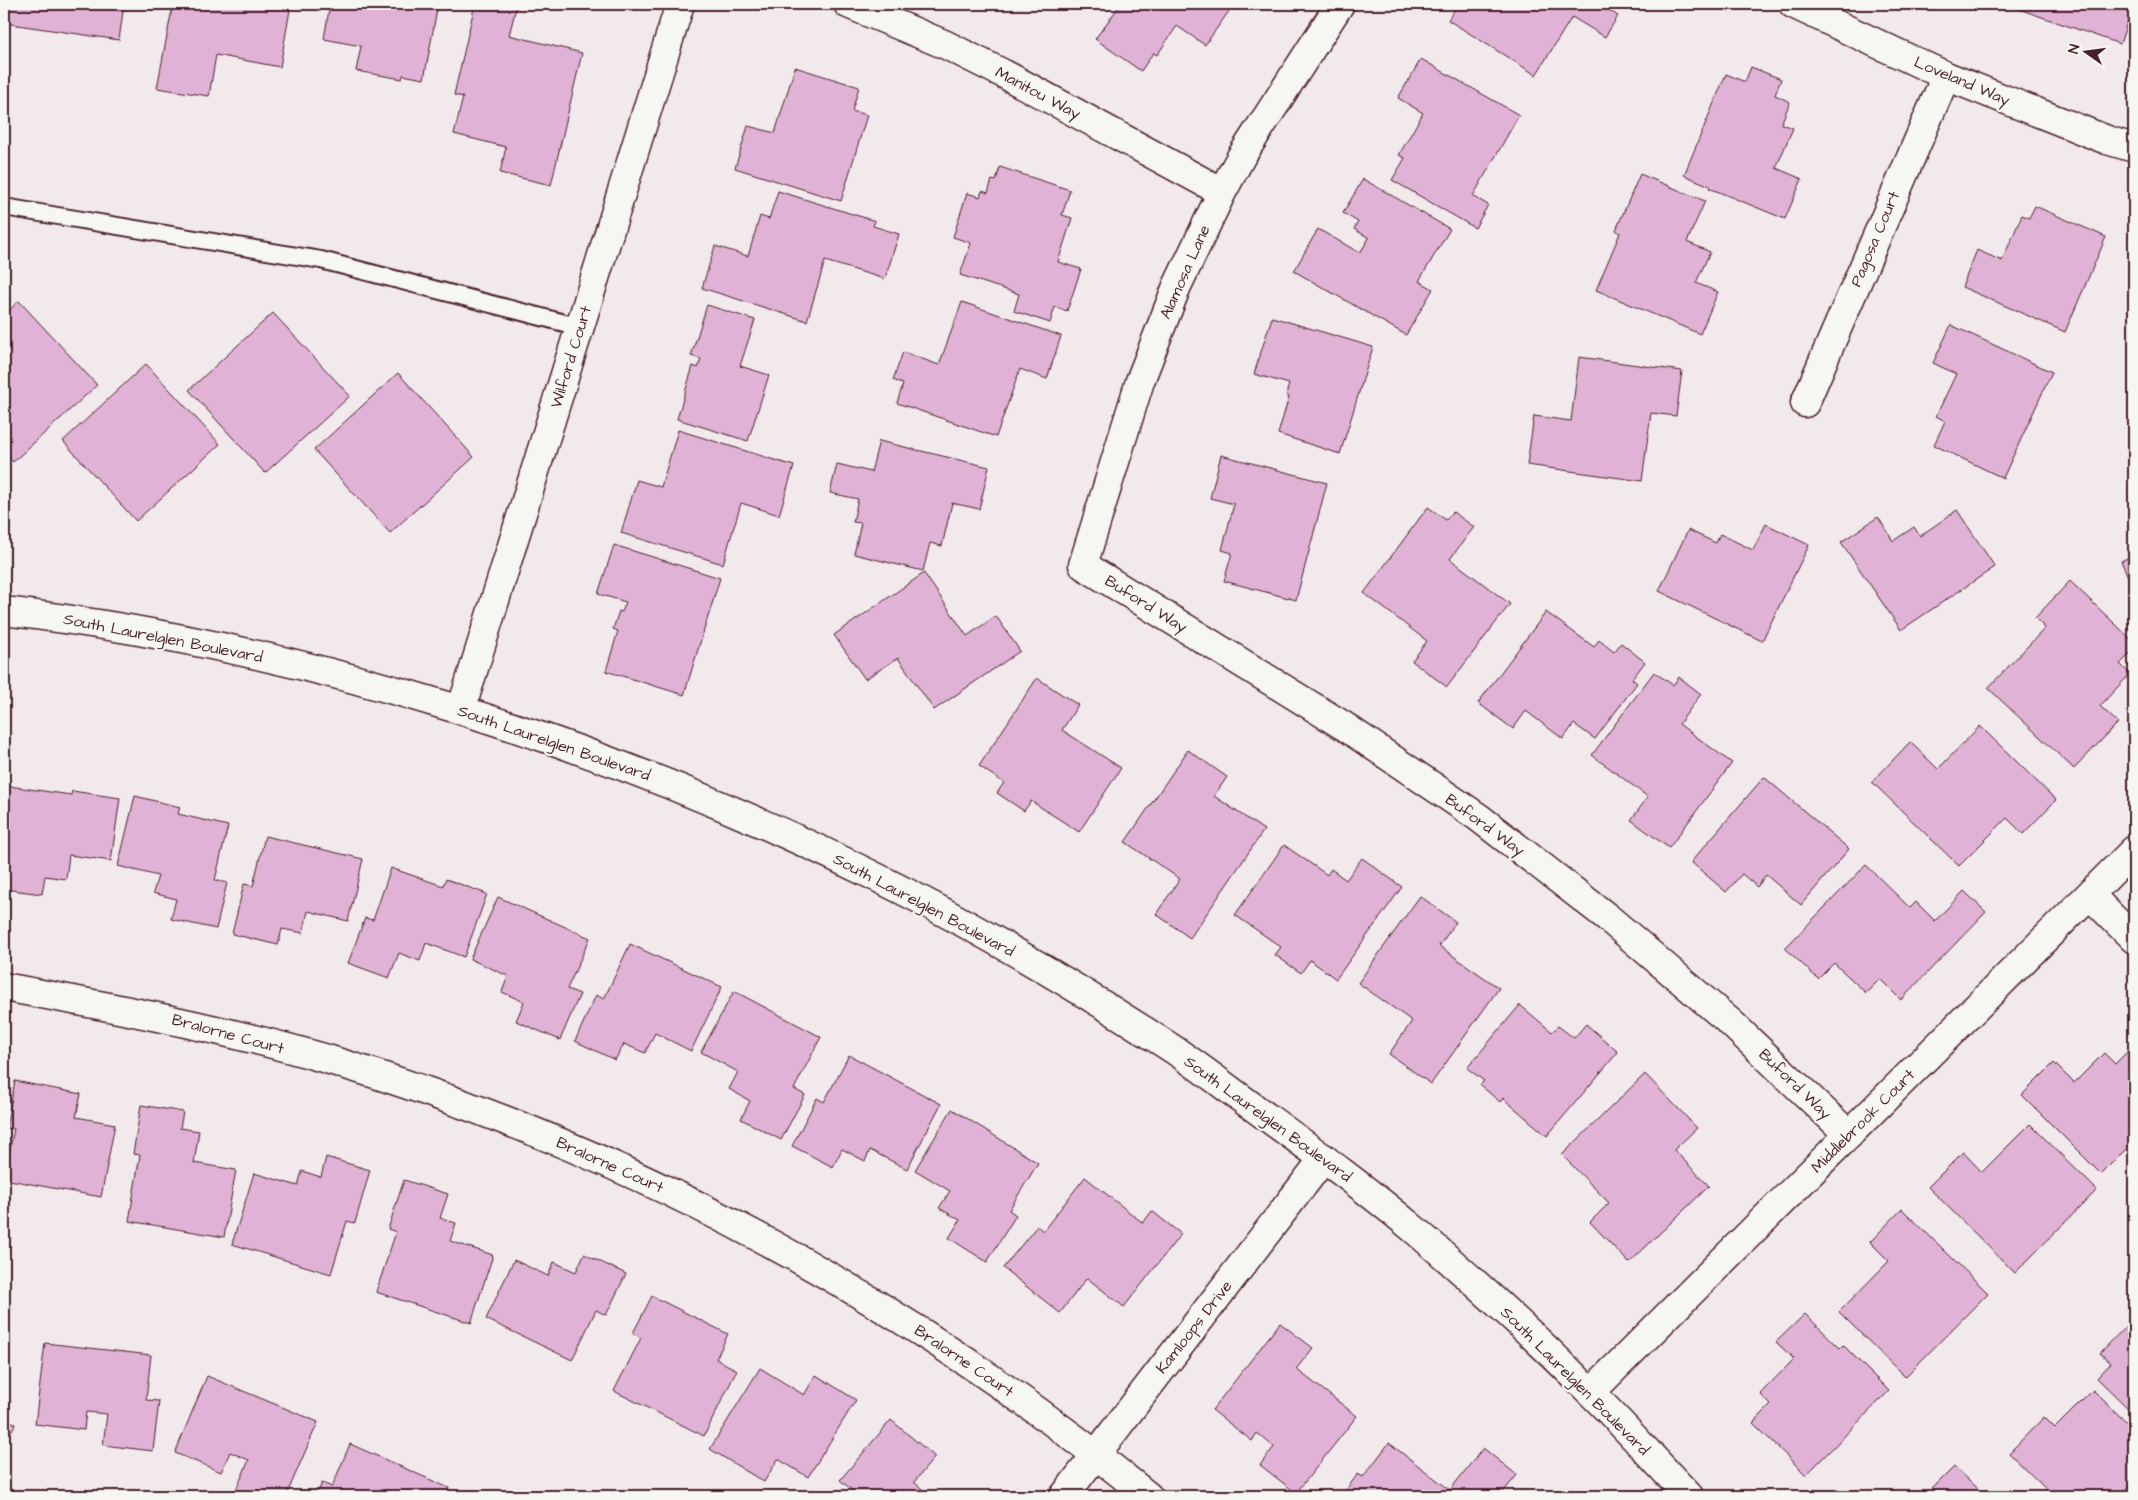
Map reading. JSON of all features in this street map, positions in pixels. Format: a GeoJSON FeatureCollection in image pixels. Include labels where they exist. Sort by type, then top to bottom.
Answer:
{"type":"FeatureCollection","features":[{"type":"Feature","properties":{"kind":"street","name":"Wilford Court"},"geometry":{"type":"LineString","coordinates":[[461,710],[680,4]]}},
{"type":"Feature","properties":{"kind":"street","name":"Manitou Way"},"geometry":{"type":"LineString","coordinates":[[848,4],[946,45],[996,70],[1222,192]]}},
{"type":"Feature","properties":{"kind":"street","name":"Alamosa Lane"},"geometry":{"type":"LineString","coordinates":[[1083,565],[1140,381],[1176,286],[1222,192],[1242,157],[1340,4]]}},
{"type":"Feature","properties":{"kind":"street","name":"Loveland Way"},"geometry":{"type":"LineString","coordinates":[[1793,4],[1946,76],[2107,140],[2134,148]]}},
{"type":"Feature","properties":{"kind":"street","name":"Pagosa Court"},"geometry":{"type":"LineString","coordinates":[[1805,403],[1946,76]]}},
{"type":"Feature","properties":{"kind":"street","name":"Buford Way"},"geometry":{"type":"LineString","coordinates":[[1083,565],[1344,726],[1478,818],[1607,917],[1709,1004],[1849,1135]]}},
{"type":"Feature","properties":{"kind":"street","name":"South Laurelglen Boulevard"},"geometry":{"type":"LineString","coordinates":[[4,611],[41,615],[192,642],[323,671],[461,710],[615,762],[748,817],[878,878],[1005,946],[1169,1046],[1324,1158],[1415,1230],[1557,1359],[1591,1392],[1689,1496]]}},
{"type":"Feature","properties":{"kind":"street","name":"Middlebrook Court"},"geometry":{"type":"LineString","coordinates":[[1591,1392],[2134,850]]}},
{"type":"Feature","properties":{"kind":"street"},"geometry":{"type":"LineString","coordinates":[[2090,895],[2134,939]]}},
{"type":"Feature","properties":{"kind":"street","name":"Bralorne Court"},"geometry":{"type":"LineString","coordinates":[[4,987],[166,1017],[326,1059],[444,1098],[560,1142],[674,1193],[820,1270],[962,1357],[1096,1454],[1148,1496]]}},
{"type":"Feature","properties":{"kind":"street","name":"Kamloops Drive"},"geometry":{"type":"LineString","coordinates":[[1064,1496],[1324,1158]]}},
{"type":"Feature","properties":{"kind":"lane"},"geometry":{"type":"LineString","coordinates":[[4,207],[320,260],[580,327]]}},
{"type":"Feature","properties":{"kind":"building"},"geometry":{"type":"Polygon","coordinates":[[[6,4],[124,4],[119,40],[4,23],[6,4]]]}},
{"type":"Feature","properties":{"kind":"building"},"geometry":{"type":"Polygon","coordinates":[[[173,4],[291,4],[280,67],[216,55],[209,96],[157,88],[173,4]]]}},
{"type":"Feature","properties":{"kind":"building"},"geometry":{"type":"Polygon","coordinates":[[[330,4],[438,4],[424,79],[403,75],[402,79],[356,71],[361,46],[324,39],[330,4]]]}},
{"type":"Feature","properties":{"kind":"building"},"geometry":{"type":"Polygon","coordinates":[[[475,4],[517,4],[509,35],[582,53],[551,185],[500,173],[506,147],[454,134],[463,97],[454,95],[475,4]]]}},
{"type":"Feature","properties":{"kind":"building"},"geometry":{"type":"Polygon","coordinates":[[[1121,4],[1234,4],[1205,45],[1177,26],[1157,55],[1153,53],[1141,71],[1095,39],[1121,4]]]}},
{"type":"Feature","properties":{"kind":"building"},"geometry":{"type":"Polygon","coordinates":[[[1458,4],[1615,4],[1610,11],[1618,16],[1605,37],[1572,17],[1536,75],[1448,20],[1458,4]]]}},
{"type":"Feature","properties":{"kind":"building"},"geometry":{"type":"Polygon","coordinates":[[[2010,4],[2133,4],[2120,44],[2010,6],[2010,4]]]}},
{"type":"Feature","properties":{"kind":"building"},"geometry":{"type":"Polygon","coordinates":[[[1421,59],[1519,115],[1473,196],[1488,205],[1475,228],[1392,180],[1405,158],[1399,155],[1423,113],[1398,98],[1421,59]]]}},
{"type":"Feature","properties":{"kind":"building"},"geometry":{"type":"Polygon","coordinates":[[[795,67],[859,87],[852,111],[867,115],[841,201],[735,168],[748,126],[775,133],[795,67]]]}},
{"type":"Feature","properties":{"kind":"building"},"geometry":{"type":"Polygon","coordinates":[[[1751,67],[1781,79],[1775,95],[1790,102],[1781,124],[1793,128],[1776,168],[1802,179],[1785,219],[1709,188],[1710,186],[1684,175],[1726,74],[1745,82],[1751,67]]]}},
{"type":"Feature","properties":{"kind":"building"},"geometry":{"type":"Polygon","coordinates":[[[1000,167],[1070,190],[1062,215],[1072,218],[1058,262],[1081,269],[1067,311],[1055,307],[1050,323],[1014,311],[1019,294],[960,275],[971,243],[953,237],[967,193],[980,197],[982,191],[988,193],[992,180],[996,181],[1000,167]]]}},
{"type":"Feature","properties":{"kind":"building"},"geometry":{"type":"Polygon","coordinates":[[[1640,174],[1705,201],[1687,242],[1710,252],[1696,283],[1718,292],[1700,334],[1596,290],[1620,233],[1616,230],[1640,174]]]}},
{"type":"Feature","properties":{"kind":"building"},"geometry":{"type":"Polygon","coordinates":[[[1363,179],[1450,229],[1419,281],[1433,289],[1406,335],[1294,271],[1318,229],[1360,253],[1369,238],[1354,229],[1358,222],[1343,213],[1363,179]]]}},
{"type":"Feature","properties":{"kind":"building"},"geometry":{"type":"Polygon","coordinates":[[[778,191],[875,221],[873,226],[899,234],[885,279],[825,261],[807,321],[702,288],[715,246],[748,256],[760,216],[769,219],[778,191]]]}},
{"type":"Feature","properties":{"kind":"building"},"geometry":{"type":"Polygon","coordinates":[[[2035,206],[2106,237],[2065,332],[1962,287],[1977,250],[2002,261],[2022,215],[2029,218],[2035,206]]]}},
{"type":"Feature","properties":{"kind":"building"},"geometry":{"type":"Polygon","coordinates":[[[19,301],[97,385],[13,462],[4,452],[4,315],[19,301]]]}},
{"type":"Feature","properties":{"kind":"building"},"geometry":{"type":"Polygon","coordinates":[[[962,302],[1061,336],[1047,379],[1020,369],[996,437],[897,403],[903,384],[893,380],[903,352],[939,365],[962,302]]]}},
{"type":"Feature","properties":{"kind":"building"},"geometry":{"type":"Polygon","coordinates":[[[707,305],[755,320],[740,366],[769,375],[748,441],[677,419],[693,366],[698,368],[701,359],[691,356],[707,305]]]}},
{"type":"Feature","properties":{"kind":"building"},"geometry":{"type":"Polygon","coordinates":[[[273,313],[350,396],[265,473],[189,390],[273,313]]]}},
{"type":"Feature","properties":{"kind":"building"},"geometry":{"type":"Polygon","coordinates":[[[1272,317],[1373,347],[1340,454],[1278,434],[1289,397],[1286,395],[1289,384],[1254,374],[1272,317]]]}},
{"type":"Feature","properties":{"kind":"building"},"geometry":{"type":"Polygon","coordinates":[[[1951,325],[2052,372],[2003,478],[1934,445],[1945,421],[1936,416],[1956,374],[1933,363],[1951,325]]]}},
{"type":"Feature","properties":{"kind":"building"},"geometry":{"type":"Polygon","coordinates":[[[1579,357],[1682,371],[1676,416],[1651,413],[1642,481],[1527,465],[1534,416],[1571,421],[1579,357]]]}},
{"type":"Feature","properties":{"kind":"building"},"geometry":{"type":"Polygon","coordinates":[[[146,364],[220,444],[136,521],[63,441],[146,364]]]}},
{"type":"Feature","properties":{"kind":"building"},"geometry":{"type":"Polygon","coordinates":[[[398,373],[474,457],[390,533],[314,450],[398,373]]]}},
{"type":"Feature","properties":{"kind":"building"},"geometry":{"type":"Polygon","coordinates":[[[678,430],[794,466],[779,515],[741,503],[723,564],[621,533],[637,480],[661,487],[678,430]]]}},
{"type":"Feature","properties":{"kind":"building"},"geometry":{"type":"Polygon","coordinates":[[[879,441],[989,467],[979,509],[952,503],[942,546],[930,543],[923,571],[854,554],[861,523],[853,522],[858,499],[830,493],[837,464],[871,472],[879,441]]]}},
{"type":"Feature","properties":{"kind":"building"},"geometry":{"type":"Polygon","coordinates":[[[1221,455],[1327,483],[1296,600],[1224,581],[1232,553],[1222,550],[1234,504],[1210,498],[1221,455]]]}},
{"type":"Feature","properties":{"kind":"building"},"geometry":{"type":"Polygon","coordinates":[[[1428,507],[1446,520],[1453,512],[1474,527],[1450,559],[1510,604],[1447,687],[1412,661],[1427,641],[1364,593],[1428,507]]]}},
{"type":"Feature","properties":{"kind":"building"},"geometry":{"type":"Polygon","coordinates":[[[1957,510],[1995,567],[1901,630],[1841,542],[1878,517],[1893,541],[1914,527],[1920,536],[1957,510]]]}},
{"type":"Feature","properties":{"kind":"building"},"geometry":{"type":"Polygon","coordinates":[[[1766,524],[1809,545],[1762,641],[1659,591],[1688,530],[1716,543],[1720,534],[1753,550],[1766,524]]]}},
{"type":"Feature","properties":{"kind":"building"},"geometry":{"type":"Polygon","coordinates":[[[614,545],[720,578],[684,695],[606,671],[618,631],[613,629],[619,611],[622,612],[626,602],[598,594],[614,545]]]}},
{"type":"Feature","properties":{"kind":"building"},"geometry":{"type":"Polygon","coordinates":[[[2134,555],[2134,590],[2121,561],[2134,555]]]}},
{"type":"Feature","properties":{"kind":"building"},"geometry":{"type":"Polygon","coordinates":[[[924,573],[967,636],[996,616],[1020,651],[934,710],[898,658],[865,679],[834,635],[924,573]]]}},
{"type":"Feature","properties":{"kind":"building"},"geometry":{"type":"Polygon","coordinates":[[[2070,581],[2134,642],[2134,650],[2120,664],[2130,674],[2100,706],[2118,723],[2074,769],[1988,688],[2045,628],[2035,618],[2070,581]]]}},
{"type":"Feature","properties":{"kind":"building"},"geometry":{"type":"Polygon","coordinates":[[[1546,612],[1594,647],[1599,640],[1614,652],[1621,643],[1645,662],[1632,679],[1637,683],[1595,739],[1574,724],[1563,739],[1526,711],[1513,729],[1478,703],[1546,612]]]}},
{"type":"Feature","properties":{"kind":"building"},"geometry":{"type":"Polygon","coordinates":[[[1654,672],[1673,685],[1679,677],[1701,694],[1679,724],[1732,763],[1669,848],[1631,820],[1648,797],[1592,755],[1654,672]]]}},
{"type":"Feature","properties":{"kind":"building"},"geometry":{"type":"Polygon","coordinates":[[[1037,678],[1078,705],[1062,730],[1121,768],[1079,832],[1031,801],[1024,811],[997,793],[1004,783],[979,766],[1037,678]]]}},
{"type":"Feature","properties":{"kind":"building"},"geometry":{"type":"Polygon","coordinates":[[[1980,726],[2056,800],[2023,834],[2007,818],[1959,866],[1872,782],[1910,742],[1938,769],[1980,726]]]}},
{"type":"Feature","properties":{"kind":"building"},"geometry":{"type":"Polygon","coordinates":[[[1188,750],[1227,777],[1214,796],[1264,830],[1190,938],[1156,914],[1180,879],[1125,842],[1188,750]]]}},
{"type":"Feature","properties":{"kind":"building"},"geometry":{"type":"Polygon","coordinates":[[[1764,777],[1849,849],[1801,905],[1766,875],[1757,887],[1742,874],[1726,892],[1691,862],[1764,777]]]}},
{"type":"Feature","properties":{"kind":"building"},"geometry":{"type":"Polygon","coordinates":[[[9,786],[71,795],[72,791],[120,798],[111,861],[69,855],[66,879],[45,876],[42,894],[4,889],[4,824],[9,786]]]}},
{"type":"Feature","properties":{"kind":"building"},"geometry":{"type":"Polygon","coordinates":[[[135,796],[180,807],[178,814],[228,826],[215,880],[227,883],[216,929],[171,919],[176,899],[153,893],[158,876],[118,866],[135,796]]]}},
{"type":"Feature","properties":{"kind":"building"},"geometry":{"type":"Polygon","coordinates":[[[265,836],[363,859],[348,921],[308,911],[303,933],[282,929],[278,945],[232,934],[244,884],[253,886],[265,836]]]}},
{"type":"Feature","properties":{"kind":"building"},"geometry":{"type":"Polygon","coordinates":[[[1284,845],[1327,875],[1331,869],[1346,880],[1362,858],[1402,887],[1336,979],[1310,960],[1301,973],[1275,955],[1281,947],[1235,915],[1284,845]]]}},
{"type":"Feature","properties":{"kind":"building"},"geometry":{"type":"Polygon","coordinates":[[[1866,865],[1910,908],[1916,902],[1935,921],[1964,891],[1986,912],[1901,1000],[1880,979],[1866,993],[1834,963],[1818,979],[1785,948],[1866,865]]]}},
{"type":"Feature","properties":{"kind":"building"},"geometry":{"type":"Polygon","coordinates":[[[391,868],[443,886],[446,879],[487,894],[464,957],[426,943],[420,961],[399,953],[389,978],[348,963],[365,918],[373,920],[391,868]]]}},
{"type":"Feature","properties":{"kind":"building"},"geometry":{"type":"Polygon","coordinates":[[[1420,896],[1456,922],[1439,946],[1499,988],[1431,1084],[1389,1054],[1412,1021],[1358,983],[1420,896]]]}},
{"type":"Feature","properties":{"kind":"building"},"geometry":{"type":"Polygon","coordinates":[[[498,897],[590,938],[567,989],[580,994],[560,1040],[516,1021],[524,1002],[502,992],[508,976],[470,959],[498,897]]]}},
{"type":"Feature","properties":{"kind":"building"},"geometry":{"type":"Polygon","coordinates":[[[630,944],[722,987],[691,1051],[655,1033],[645,1053],[624,1044],[615,1060],[575,1041],[596,995],[604,999],[630,944]]]}},
{"type":"Feature","properties":{"kind":"building"},"geometry":{"type":"Polygon","coordinates":[[[734,991],[821,1037],[794,1089],[805,1095],[781,1140],[741,1119],[750,1101],[729,1089],[738,1072],[701,1052],[734,991]]]}},
{"type":"Feature","properties":{"kind":"building"},"geometry":{"type":"Polygon","coordinates":[[[1520,1005],[1552,1032],[1558,1026],[1574,1038],[1586,1024],[1618,1052],[1547,1136],[1503,1098],[1500,1102],[1480,1085],[1484,1081],[1467,1068],[1520,1005]]]}},
{"type":"Feature","properties":{"kind":"building"},"geometry":{"type":"Polygon","coordinates":[[[2133,1046],[2134,1141],[2101,1174],[2022,1095],[2054,1063],[2074,1083],[2104,1053],[2115,1064],[2133,1046]]]}},
{"type":"Feature","properties":{"kind":"building"},"geometry":{"type":"Polygon","coordinates":[[[849,1055],[941,1104],[907,1169],[870,1150],[865,1161],[842,1149],[833,1167],[792,1146],[817,1098],[824,1102],[849,1055]]]}},
{"type":"Feature","properties":{"kind":"building"},"geometry":{"type":"Polygon","coordinates":[[[1645,1074],[1697,1128],[1674,1150],[1709,1186],[1629,1263],[1590,1222],[1609,1203],[1562,1155],[1645,1074]]]}},
{"type":"Feature","properties":{"kind":"building"},"geometry":{"type":"Polygon","coordinates":[[[15,1081],[81,1094],[76,1117],[115,1124],[101,1197],[4,1179],[14,1129],[6,1128],[15,1081]]]}},
{"type":"Feature","properties":{"kind":"building"},"geometry":{"type":"Polygon","coordinates":[[[141,1105],[183,1112],[180,1128],[199,1131],[194,1163],[236,1170],[224,1237],[129,1221],[140,1155],[133,1154],[141,1105]]]}},
{"type":"Feature","properties":{"kind":"building"},"geometry":{"type":"Polygon","coordinates":[[[952,1109],[1038,1163],[1009,1210],[1016,1215],[987,1262],[949,1238],[960,1220],[939,1208],[950,1191],[915,1170],[952,1109]]]}},
{"type":"Feature","properties":{"kind":"building"},"geometry":{"type":"Polygon","coordinates":[[[2030,1124],[2097,1190],[2015,1273],[1928,1187],[1963,1152],[1982,1172],[2030,1124]]]}},
{"type":"Feature","properties":{"kind":"building"},"geometry":{"type":"Polygon","coordinates":[[[326,1157],[370,1170],[355,1223],[347,1221],[331,1274],[232,1244],[254,1173],[298,1186],[302,1171],[321,1177],[326,1157]]]}},
{"type":"Feature","properties":{"kind":"building"},"geometry":{"type":"Polygon","coordinates":[[[1085,1177],[1143,1223],[1152,1211],[1181,1234],[1124,1307],[1087,1278],[1060,1313],[1003,1268],[1037,1226],[1043,1231],[1085,1177]]]}},
{"type":"Feature","properties":{"kind":"building"},"geometry":{"type":"Polygon","coordinates":[[[404,1180],[448,1194],[440,1218],[456,1223],[450,1241],[493,1255],[471,1323],[376,1292],[396,1232],[388,1229],[404,1180]]]}},
{"type":"Feature","properties":{"kind":"building"},"geometry":{"type":"Polygon","coordinates":[[[1902,1209],[1988,1293],[1905,1377],[1839,1312],[1889,1261],[1870,1242],[1902,1209]]]}},
{"type":"Feature","properties":{"kind":"building"},"geometry":{"type":"Polygon","coordinates":[[[584,1254],[626,1274],[606,1315],[596,1310],[572,1360],[486,1319],[514,1260],[548,1276],[554,1262],[576,1272],[584,1254]]]}},
{"type":"Feature","properties":{"kind":"building"},"geometry":{"type":"Polygon","coordinates":[[[652,1296],[728,1334],[716,1359],[737,1370],[704,1436],[614,1391],[641,1338],[633,1333],[652,1296]]]}},
{"type":"Feature","properties":{"kind":"building"},"geometry":{"type":"Polygon","coordinates":[[[1805,1314],[1840,1348],[1843,1345],[1889,1391],[1806,1475],[1753,1423],[1771,1405],[1760,1394],[1794,1359],[1776,1342],[1805,1314]]]}},
{"type":"Feature","properties":{"kind":"building"},"geometry":{"type":"Polygon","coordinates":[[[2134,1318],[2134,1414],[2097,1378],[2111,1363],[2100,1353],[2134,1318]]]}},
{"type":"Feature","properties":{"kind":"building"},"geometry":{"type":"Polygon","coordinates":[[[1280,1323],[1313,1348],[1296,1369],[1357,1416],[1296,1493],[1260,1465],[1274,1447],[1257,1433],[1252,1441],[1212,1410],[1280,1323]]]}},
{"type":"Feature","properties":{"kind":"building"},"geometry":{"type":"Polygon","coordinates":[[[45,1343],[151,1355],[146,1400],[159,1401],[153,1451],[103,1445],[107,1414],[86,1412],[84,1430],[35,1424],[45,1343]]]}},
{"type":"Feature","properties":{"kind":"building"},"geometry":{"type":"Polygon","coordinates":[[[760,1368],[804,1395],[816,1375],[856,1400],[808,1477],[778,1459],[764,1482],[710,1449],[760,1368]]]}},
{"type":"Feature","properties":{"kind":"building"},"geometry":{"type":"Polygon","coordinates":[[[207,1376],[318,1422],[286,1496],[244,1496],[235,1492],[249,1460],[230,1452],[221,1472],[175,1453],[207,1376]]]}},
{"type":"Feature","properties":{"kind":"building"},"geometry":{"type":"Polygon","coordinates":[[[2093,1390],[2134,1430],[2134,1480],[2119,1496],[2053,1496],[2009,1453],[2044,1417],[2055,1428],[2093,1390]]]}},
{"type":"Feature","properties":{"kind":"building"},"geometry":{"type":"Polygon","coordinates":[[[4,1417],[16,1424],[4,1442],[4,1417]]]}},
{"type":"Feature","properties":{"kind":"building"},"geometry":{"type":"Polygon","coordinates":[[[891,1420],[935,1457],[914,1482],[930,1496],[850,1496],[854,1492],[840,1480],[891,1420]]]}},
{"type":"Feature","properties":{"kind":"building"},"geometry":{"type":"Polygon","coordinates":[[[1389,1443],[1450,1490],[1483,1448],[1517,1475],[1500,1496],[1341,1496],[1358,1474],[1363,1477],[1389,1443]]]}},
{"type":"Feature","properties":{"kind":"building"},"geometry":{"type":"Polygon","coordinates":[[[350,1444],[449,1488],[445,1496],[316,1496],[322,1483],[332,1487],[350,1444]]]}},
{"type":"Feature","properties":{"kind":"building"},"geometry":{"type":"Polygon","coordinates":[[[1954,1467],[1985,1496],[1925,1496],[1954,1467]]]}}]}
